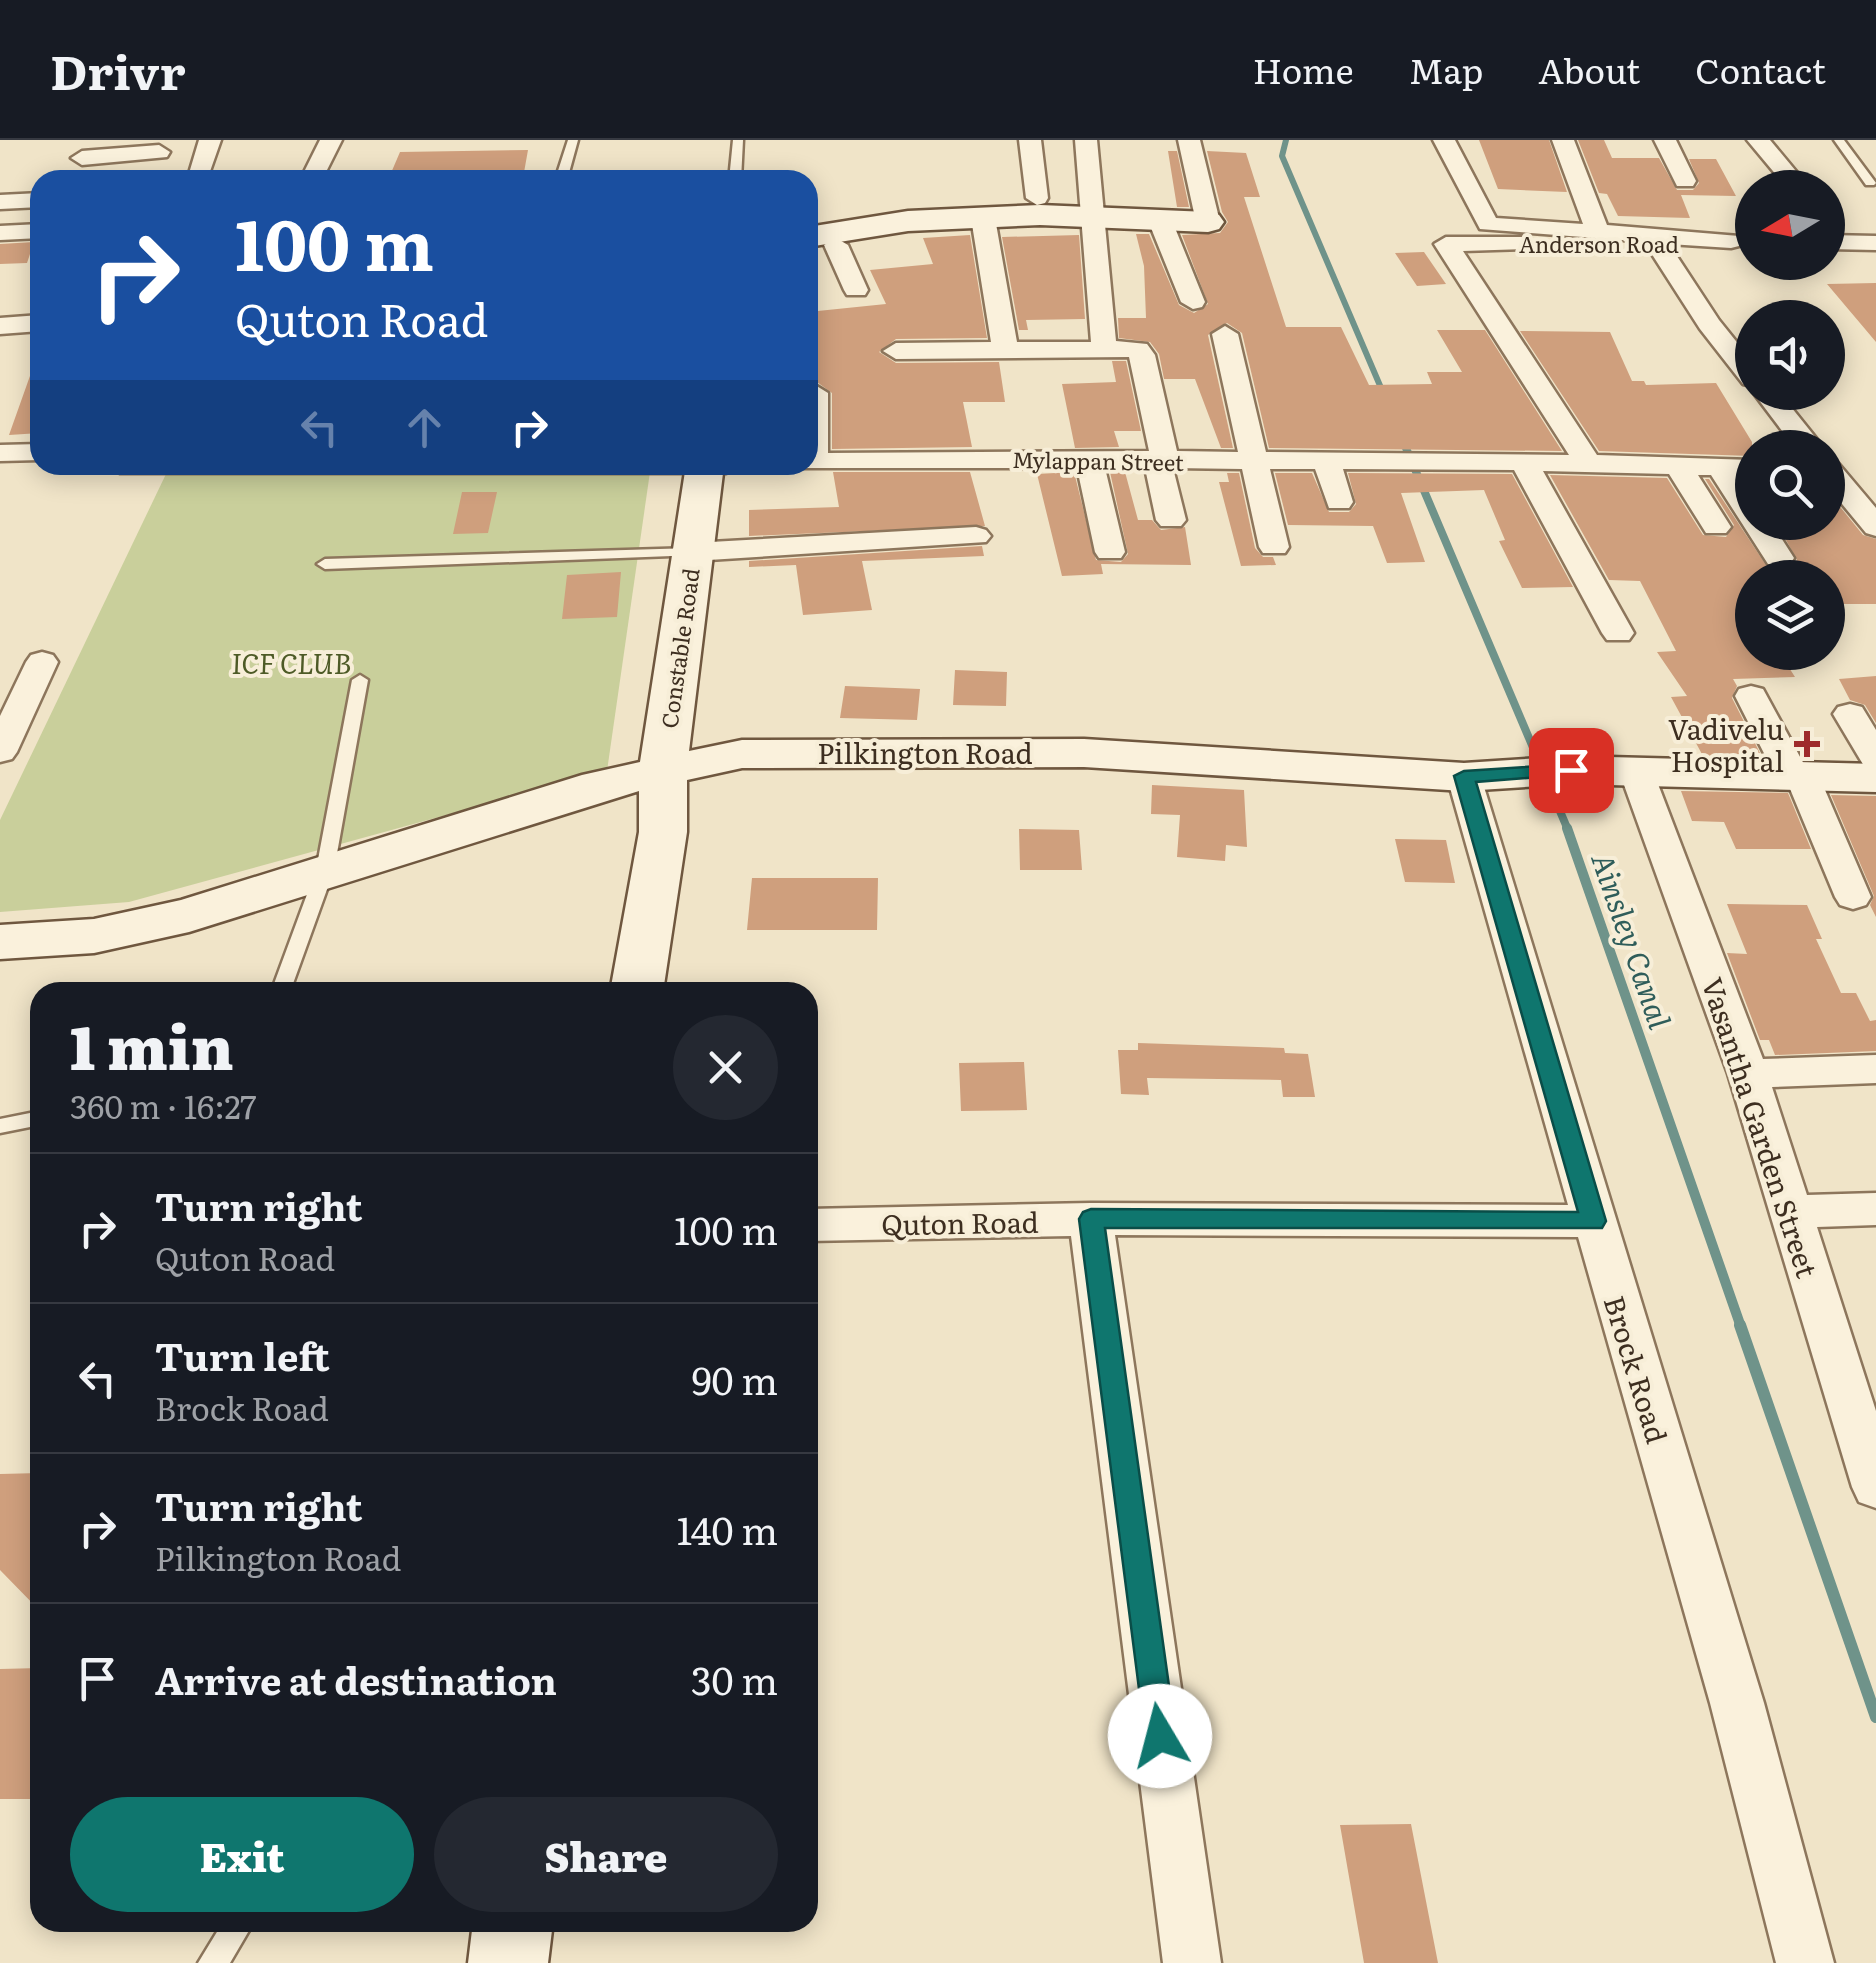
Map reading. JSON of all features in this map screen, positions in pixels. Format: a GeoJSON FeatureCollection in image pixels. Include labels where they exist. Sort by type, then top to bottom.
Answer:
{"type":"FeatureCollection","features":[{"type":"Feature","properties":{"kind":"street"},"geometry":{"type":"LineString","coordinates":[[201,170],[210,140]]}},
{"type":"Feature","properties":{"kind":"street"},"geometry":{"type":"LineString","coordinates":[[315,170],[330,140]]}},
{"type":"Feature","properties":{"kind":"street"},"geometry":{"type":"LineString","coordinates":[[1030,140],[1037,198]]}},
{"type":"Feature","properties":{"kind":"street"},"geometry":{"type":"LineString","coordinates":[[1086,140],[1104,348]]}},
{"type":"Feature","properties":{"kind":"street"},"geometry":{"type":"LineString","coordinates":[[856,290],[819,241],[983,218],[1092,216],[1208,222],[1189,140]]}},
{"type":"Feature","properties":{"kind":"street"},"geometry":{"type":"LineString","coordinates":[[1444,140],[1488,224],[1735,241]]}},
{"type":"Feature","properties":{"kind":"street"},"geometry":{"type":"LineString","coordinates":[[1563,140],[1598,233]]}},
{"type":"Feature","properties":{"kind":"street"},"geometry":{"type":"LineString","coordinates":[[1665,140],[1684,181]]}},
{"type":"Feature","properties":{"kind":"street"},"geometry":{"type":"LineString","coordinates":[[1758,140],[1784,170]]}},
{"type":"Feature","properties":{"kind":"street"},"geometry":{"type":"LineString","coordinates":[[84,159],[160,153]]}},
{"type":"Feature","properties":{"kind":"street"},"geometry":{"type":"LineString","coordinates":[[0,202],[30,200]]}},
{"type":"Feature","properties":{"kind":"street"},"geometry":{"type":"LineString","coordinates":[[983,218],[1006,352]]}},
{"type":"Feature","properties":{"kind":"street"},"geometry":{"type":"LineString","coordinates":[[1159,218],[1193,302]]}},
{"type":"Feature","properties":{"kind":"street"},"geometry":{"type":"LineString","coordinates":[[0,233],[30,232]]}},
{"type":"Feature","properties":{"kind":"street","name":"Anderson Road"},"geometry":{"type":"LineString","coordinates":[[1588,463],[1446,244],[1735,241]]}},
{"type":"Feature","properties":{"kind":"street"},"geometry":{"type":"LineString","coordinates":[[1845,242],[1876,243]]}},
{"type":"Feature","properties":{"kind":"street"},"geometry":{"type":"LineString","coordinates":[[1658,245],[1708,324],[1735,357]]}},
{"type":"Feature","properties":{"kind":"street"},"geometry":{"type":"LineString","coordinates":[[1708,324],[1735,323]]}},
{"type":"Feature","properties":{"kind":"street"},"geometry":{"type":"LineString","coordinates":[[0,326],[30,324]]}},
{"type":"Feature","properties":{"kind":"street"},"geometry":{"type":"LineString","coordinates":[[1225,334],[1274,547]]}},
{"type":"Feature","properties":{"kind":"street"},"geometry":{"type":"LineString","coordinates":[[896,351],[1089,352],[1135,348],[1142,352],[1171,520]]}},
{"type":"Feature","properties":{"kind":"street"},"geometry":{"type":"LineString","coordinates":[[1779,410],[1796,430]]}},
{"type":"Feature","properties":{"kind":"street"},"geometry":{"type":"LineString","coordinates":[[0,454],[30,452]]}},
{"type":"Feature","properties":{"kind":"street"},"geometry":{"type":"LineString","coordinates":[[1089,460],[1110,552]]}},
{"type":"Feature","properties":{"kind":"street","name":"Mylappan Street"},"geometry":{"type":"LineString","coordinates":[[818,462],[1524,462],[1735,468]]}},
{"type":"Feature","properties":{"kind":"street"},"geometry":{"type":"LineString","coordinates":[[1524,462],[1618,633]]}},
{"type":"Feature","properties":{"kind":"street"},"geometry":{"type":"LineString","coordinates":[[1327,463],[1339,502]]}},
{"type":"Feature","properties":{"kind":"street"},"geometry":{"type":"LineString","coordinates":[[1679,467],[1716,527]]}},
{"type":"Feature","properties":{"kind":"street"},"geometry":{"type":"LineString","coordinates":[[1720,468],[1735,491]]}},
{"type":"Feature","properties":{"kind":"street","name":"Constable Road"},"geometry":{"type":"LineString","coordinates":[[639,982],[663,832],[663,768],[703,475]]}},
{"type":"Feature","properties":{"kind":"street"},"geometry":{"type":"LineString","coordinates":[[1845,490],[1876,527]]}},
{"type":"Feature","properties":{"kind":"street"},"geometry":{"type":"LineString","coordinates":[[692,552],[976,536]]}},
{"type":"Feature","properties":{"kind":"street"},"geometry":{"type":"LineString","coordinates":[[1768,540],[1780,558]]}},
{"type":"Feature","properties":{"kind":"street"},"geometry":{"type":"LineString","coordinates":[[0,752],[42,662]]}},
{"type":"Feature","properties":{"kind":"street"},"geometry":{"type":"LineString","coordinates":[[1751,696],[1797,776],[1854,897]]}},
{"type":"Feature","properties":{"kind":"street"},"geometry":{"type":"LineString","coordinates":[[1850,714],[1876,759]]}},
{"type":"Feature","properties":{"kind":"street","name":"Pilkington Road"},"geometry":{"type":"LineString","coordinates":[[0,942],[94,936],[189,916],[599,785],[663,768],[742,754],[1084,754],[1464,776],[1571,770],[1876,778]]}},
{"type":"Feature","properties":{"kind":"street","name":"Vasantha Garden Street"},"geometry":{"type":"LineString","coordinates":[[1636,771],[1748,1074],[1790,1212],[1863,1405],[1876,1487]]}},
{"type":"Feature","properties":{"kind":"street","name":"Brock Road"},"geometry":{"type":"LineString","coordinates":[[1464,776],[1736,1704],[1805,1963]]}},
{"type":"Feature","properties":{"kind":"street"},"geometry":{"type":"LineString","coordinates":[[599,785],[641,812],[663,832]]}},
{"type":"Feature","properties":{"kind":"street"},"geometry":{"type":"LineString","coordinates":[[1748,1074],[1876,1069]]}},
{"type":"Feature","properties":{"kind":"street"},"geometry":{"type":"LineString","coordinates":[[1790,1212],[1876,1209]]}},
{"type":"Feature","properties":{"kind":"street"},"geometry":{"type":"LineString","coordinates":[[1091,1219],[1192,1963]]}},
{"type":"Feature","properties":{"kind":"street","name":"Quton Road"},"geometry":{"type":"LineString","coordinates":[[818,1225],[1091,1219],[1593,1221]]}},
{"type":"Feature","properties":{"kind":"street"},"geometry":{"type":"LineString","coordinates":[[508,1963],[512,1932]]}},
{"type":"Feature","properties":{"kind":"lane"},"geometry":{"type":"LineString","coordinates":[[564,170],[572,140]]}},
{"type":"Feature","properties":{"kind":"lane"},"geometry":{"type":"LineString","coordinates":[[735,170],[738,140]]}},
{"type":"Feature","properties":{"kind":"lane"},"geometry":{"type":"LineString","coordinates":[[1838,140],[1870,183]]}},
{"type":"Feature","properties":{"kind":"lane"},"geometry":{"type":"LineString","coordinates":[[325,564],[692,552]]}},
{"type":"Feature","properties":{"kind":"lane"},"geometry":{"type":"LineString","coordinates":[[284,982],[325,870],[360,680]]}},
{"type":"Feature","properties":{"kind":"lane"},"geometry":{"type":"LineString","coordinates":[[0,1126],[30,1120]]}},
{"type":"Feature","properties":{"kind":"lane"},"geometry":{"type":"LineString","coordinates":[[213,1963],[233,1932]]}},
{"type":"Feature","properties":{"kind":"green space","name":"ICF CLUB"},"geometry":{"type":"Polygon","coordinates":[[[166,475],[650,475],[607,771],[129,902],[0,912],[0,820],[166,475]]]}},
{"type":"Feature","properties":{"kind":"building"},"geometry":{"type":"Polygon","coordinates":[[[1479,140],[1549,140],[1567,192],[1498,189],[1479,140]]]}},
{"type":"Feature","properties":{"kind":"building"},"geometry":{"type":"Polygon","coordinates":[[[1578,140],[1604,140],[1612,158],[1659,158],[1677,190],[1693,190],[1699,183],[1689,159],[1716,159],[1735,196],[1681,195],[1690,218],[1618,216],[1607,194],[1599,193],[1578,140]]]}},
{"type":"Feature","properties":{"kind":"building"},"geometry":{"type":"Polygon","coordinates":[[[528,150],[524,170],[392,170],[400,152],[528,150]]]}},
{"type":"Feature","properties":{"kind":"building"},"geometry":{"type":"Polygon","coordinates":[[[1168,151],[1177,151],[1189,207],[1177,207],[1168,151]]]}},
{"type":"Feature","properties":{"kind":"building"},"geometry":{"type":"Polygon","coordinates":[[[1207,151],[1246,153],[1260,197],[1244,197],[1286,327],[1341,327],[1369,385],[1432,384],[1427,372],[1462,372],[1437,330],[1485,330],[1562,451],[1269,448],[1242,333],[1227,323],[1208,335],[1233,448],[1221,448],[1195,379],[1164,379],[1159,354],[1150,342],[1119,338],[1118,318],[1146,318],[1144,266],[1136,234],[1149,234],[1179,305],[1194,313],[1208,304],[1182,235],[1220,233],[1228,222],[1207,151]]]}},
{"type":"Feature","properties":{"kind":"building"},"geometry":{"type":"Polygon","coordinates":[[[970,235],[987,338],[896,339],[879,352],[896,363],[999,362],[1005,402],[963,402],[972,447],[832,449],[832,393],[818,383],[818,311],[886,304],[870,270],[933,264],[923,238],[970,235]]]}},
{"type":"Feature","properties":{"kind":"building"},"geometry":{"type":"Polygon","coordinates":[[[1079,235],[1085,319],[1026,320],[1028,330],[1019,330],[1002,237],[1079,235]]]}},
{"type":"Feature","properties":{"kind":"building"},"geometry":{"type":"Polygon","coordinates":[[[30,242],[27,263],[0,264],[0,244],[30,242]]]}},
{"type":"Feature","properties":{"kind":"building"},"geometry":{"type":"Polygon","coordinates":[[[1424,252],[1446,284],[1417,286],[1395,253],[1424,252]]]}},
{"type":"Feature","properties":{"kind":"building"},"geometry":{"type":"Polygon","coordinates":[[[1876,283],[1876,342],[1845,305],[1845,300],[1827,284],[1876,283]]]}},
{"type":"Feature","properties":{"kind":"building"},"geometry":{"type":"Polygon","coordinates":[[[1520,331],[1610,332],[1632,381],[1644,381],[1646,385],[1716,383],[1745,430],[1735,430],[1735,455],[1599,451],[1520,331]]]}},
{"type":"Feature","properties":{"kind":"building"},"geometry":{"type":"Polygon","coordinates":[[[1112,361],[1126,361],[1141,431],[1114,431],[1119,447],[1075,448],[1062,384],[1116,382],[1112,361]]]}},
{"type":"Feature","properties":{"kind":"building"},"geometry":{"type":"Polygon","coordinates":[[[30,376],[30,434],[9,435],[30,376]]]}},
{"type":"Feature","properties":{"kind":"building"},"geometry":{"type":"Polygon","coordinates":[[[833,472],[970,472],[985,526],[749,536],[749,510],[839,507],[833,472]]]}},
{"type":"Feature","properties":{"kind":"building"},"geometry":{"type":"Polygon","coordinates":[[[1074,472],[1096,560],[1121,562],[1128,554],[1110,472],[1125,472],[1138,520],[1152,520],[1161,530],[1185,527],[1191,565],[1101,564],[1103,574],[1062,576],[1037,474],[1074,472]]]}},
{"type":"Feature","properties":{"kind":"building"},"geometry":{"type":"Polygon","coordinates":[[[1227,473],[1239,473],[1255,548],[1263,557],[1273,557],[1276,565],[1241,566],[1219,482],[1229,482],[1227,473]]]}},
{"type":"Feature","properties":{"kind":"building"},"geometry":{"type":"Polygon","coordinates":[[[1275,473],[1312,473],[1329,512],[1349,512],[1356,504],[1348,473],[1512,474],[1573,587],[1522,588],[1499,541],[1505,540],[1484,490],[1401,493],[1425,562],[1387,563],[1373,526],[1288,525],[1275,473]]]}},
{"type":"Feature","properties":{"kind":"building"},"geometry":{"type":"Polygon","coordinates":[[[1550,475],[1667,478],[1703,535],[1726,537],[1734,525],[1705,479],[1709,479],[1735,518],[1735,540],[1749,540],[1763,560],[1735,560],[1735,670],[1791,670],[1795,677],[1733,679],[1737,686],[1732,698],[1762,757],[1703,756],[1671,697],[1687,696],[1657,652],[1676,651],[1640,581],[1609,580],[1550,475]]]}},
{"type":"Feature","properties":{"kind":"building"},"geometry":{"type":"Polygon","coordinates":[[[462,492],[497,492],[488,533],[453,534],[462,492]]]}},
{"type":"Feature","properties":{"kind":"building"},"geometry":{"type":"Polygon","coordinates":[[[1845,513],[1863,535],[1876,539],[1876,604],[1845,604],[1845,560],[1797,560],[1786,540],[1845,540],[1845,513]]]}},
{"type":"Feature","properties":{"kind":"building"},"geometry":{"type":"Polygon","coordinates":[[[982,546],[984,556],[862,561],[872,610],[803,615],[796,565],[749,567],[749,561],[982,546]]]}},
{"type":"Feature","properties":{"kind":"building"},"geometry":{"type":"Polygon","coordinates":[[[621,572],[617,617],[562,619],[567,575],[621,572]]]}},
{"type":"Feature","properties":{"kind":"building"},"geometry":{"type":"Polygon","coordinates":[[[955,670],[1007,672],[1006,706],[953,705],[955,670]]]}},
{"type":"Feature","properties":{"kind":"building"},"geometry":{"type":"Polygon","coordinates":[[[1876,676],[1876,723],[1865,705],[1850,700],[1839,679],[1876,676]]]}},
{"type":"Feature","properties":{"kind":"building"},"geometry":{"type":"Polygon","coordinates":[[[845,686],[920,689],[917,720],[840,718],[845,686]]]}},
{"type":"Feature","properties":{"kind":"building"},"geometry":{"type":"Polygon","coordinates":[[[1152,785],[1244,790],[1247,847],[1226,845],[1225,861],[1177,857],[1180,815],[1151,814],[1152,785]]]}},
{"type":"Feature","properties":{"kind":"building"},"geometry":{"type":"Polygon","coordinates":[[[1681,791],[1788,793],[1811,849],[1736,849],[1724,822],[1692,821],[1681,791]]]}},
{"type":"Feature","properties":{"kind":"building"},"geometry":{"type":"Polygon","coordinates":[[[1831,795],[1876,796],[1876,917],[1870,905],[1874,896],[1831,795]]]}},
{"type":"Feature","properties":{"kind":"building"},"geometry":{"type":"Polygon","coordinates":[[[1019,829],[1079,830],[1082,870],[1020,870],[1019,829]]]}},
{"type":"Feature","properties":{"kind":"building"},"geometry":{"type":"Polygon","coordinates":[[[1395,839],[1446,840],[1455,883],[1405,882],[1395,839]]]}},
{"type":"Feature","properties":{"kind":"building"},"geometry":{"type":"Polygon","coordinates":[[[752,878],[878,878],[877,930],[747,930],[752,878]]]}},
{"type":"Feature","properties":{"kind":"building"},"geometry":{"type":"Polygon","coordinates":[[[1727,904],[1807,905],[1822,939],[1816,939],[1841,993],[1856,993],[1870,1021],[1876,1020],[1876,1051],[1775,1055],[1769,1040],[1760,1040],[1727,953],[1747,954],[1727,904]]]}},
{"type":"Feature","properties":{"kind":"building"},"geometry":{"type":"Polygon","coordinates":[[[1138,1043],[1284,1048],[1285,1053],[1308,1054],[1315,1097],[1283,1097],[1281,1080],[1147,1078],[1149,1095],[1121,1094],[1118,1050],[1138,1050],[1138,1043]]]}},
{"type":"Feature","properties":{"kind":"building"},"geometry":{"type":"Polygon","coordinates":[[[1024,1062],[1027,1110],[961,1111],[959,1063],[1024,1062]]]}},
{"type":"Feature","properties":{"kind":"building"},"geometry":{"type":"Polygon","coordinates":[[[30,1473],[30,1601],[0,1570],[0,1474],[30,1473]]]}},
{"type":"Feature","properties":{"kind":"building"},"geometry":{"type":"Polygon","coordinates":[[[30,1668],[30,1799],[0,1799],[0,1669],[30,1668]]]}},
{"type":"Feature","properties":{"kind":"building"},"geometry":{"type":"Polygon","coordinates":[[[1411,1824],[1438,1963],[1364,1963],[1340,1825],[1411,1824]]]}},
{"type":"Feature","properties":{"kind":"waterway","name":"Ainsley Canal"},"geometry":{"type":"LineString","coordinates":[[1286,140],[1282,156],[1384,395]]}},
{"type":"Feature","properties":{"kind":"waterway","name":"Ainsley Canal"},"geometry":{"type":"LineString","coordinates":[[1403,441],[1568,830]]}},
{"type":"Feature","properties":{"kind":"waterway","name":"Ainsley Canal"},"geometry":{"type":"LineString","coordinates":[[1567,828],[1741,1327]]}},
{"type":"Feature","properties":{"kind":"waterway","name":"Ainsley Canal"},"geometry":{"type":"LineString","coordinates":[[1740,1325],[1876,1717]]}},
{"type":"Feature","properties":{"kind":"place","name":"Vadivelu Hospital"},"geometry":{"type":"Point","coordinates":[1807,744]}},
{"type":"Feature","properties":{"kind":"route"},"geometry":{"type":"LineString","coordinates":[[1160,1736],[1091,1219],[1593,1221],[1464,776],[1571,770]]}}]}
